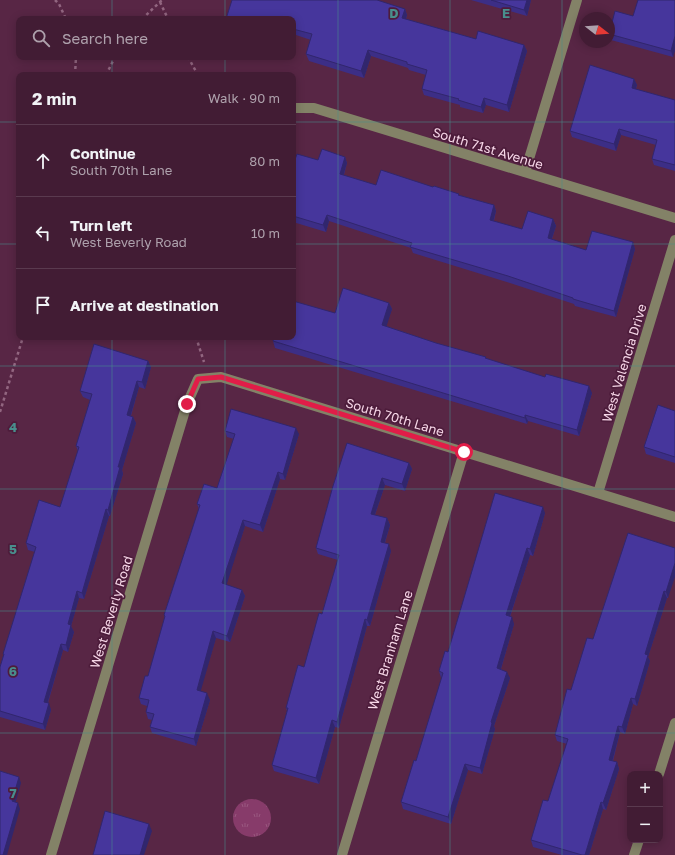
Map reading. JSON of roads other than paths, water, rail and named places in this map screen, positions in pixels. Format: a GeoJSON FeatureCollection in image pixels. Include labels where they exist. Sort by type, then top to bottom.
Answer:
{"type":"FeatureCollection","features":[{"type":"Feature","properties":{"kind":"street"},"geometry":{"type":"LineString","coordinates":[[525,172],[578,0]]}},
{"type":"Feature","properties":{"kind":"street","name":"South 71st Avenue"},"geometry":{"type":"LineString","coordinates":[[296,108],[314,108],[675,218]]}},
{"type":"Feature","properties":{"kind":"street","name":"West Valencia Drive"},"geometry":{"type":"LineString","coordinates":[[598,493],[675,240]]}},
{"type":"Feature","properties":{"kind":"street","name":"South 70th Lane"},"geometry":{"type":"LineString","coordinates":[[198,379],[221,377],[675,517]]}},
{"type":"Feature","properties":{"kind":"street","name":"West Beverly Road"},"geometry":{"type":"LineString","coordinates":[[51,855],[187,404],[198,379]]}},
{"type":"Feature","properties":{"kind":"street","name":"West Branham Lane"},"geometry":{"type":"LineString","coordinates":[[342,855],[464,452]]}},
{"type":"Feature","properties":{"kind":"street"},"geometry":{"type":"LineString","coordinates":[[660,771],[675,723]]}},
{"type":"Feature","properties":{"kind":"street"},"geometry":{"type":"LineString","coordinates":[[634,855],[638,843]]}}]}
